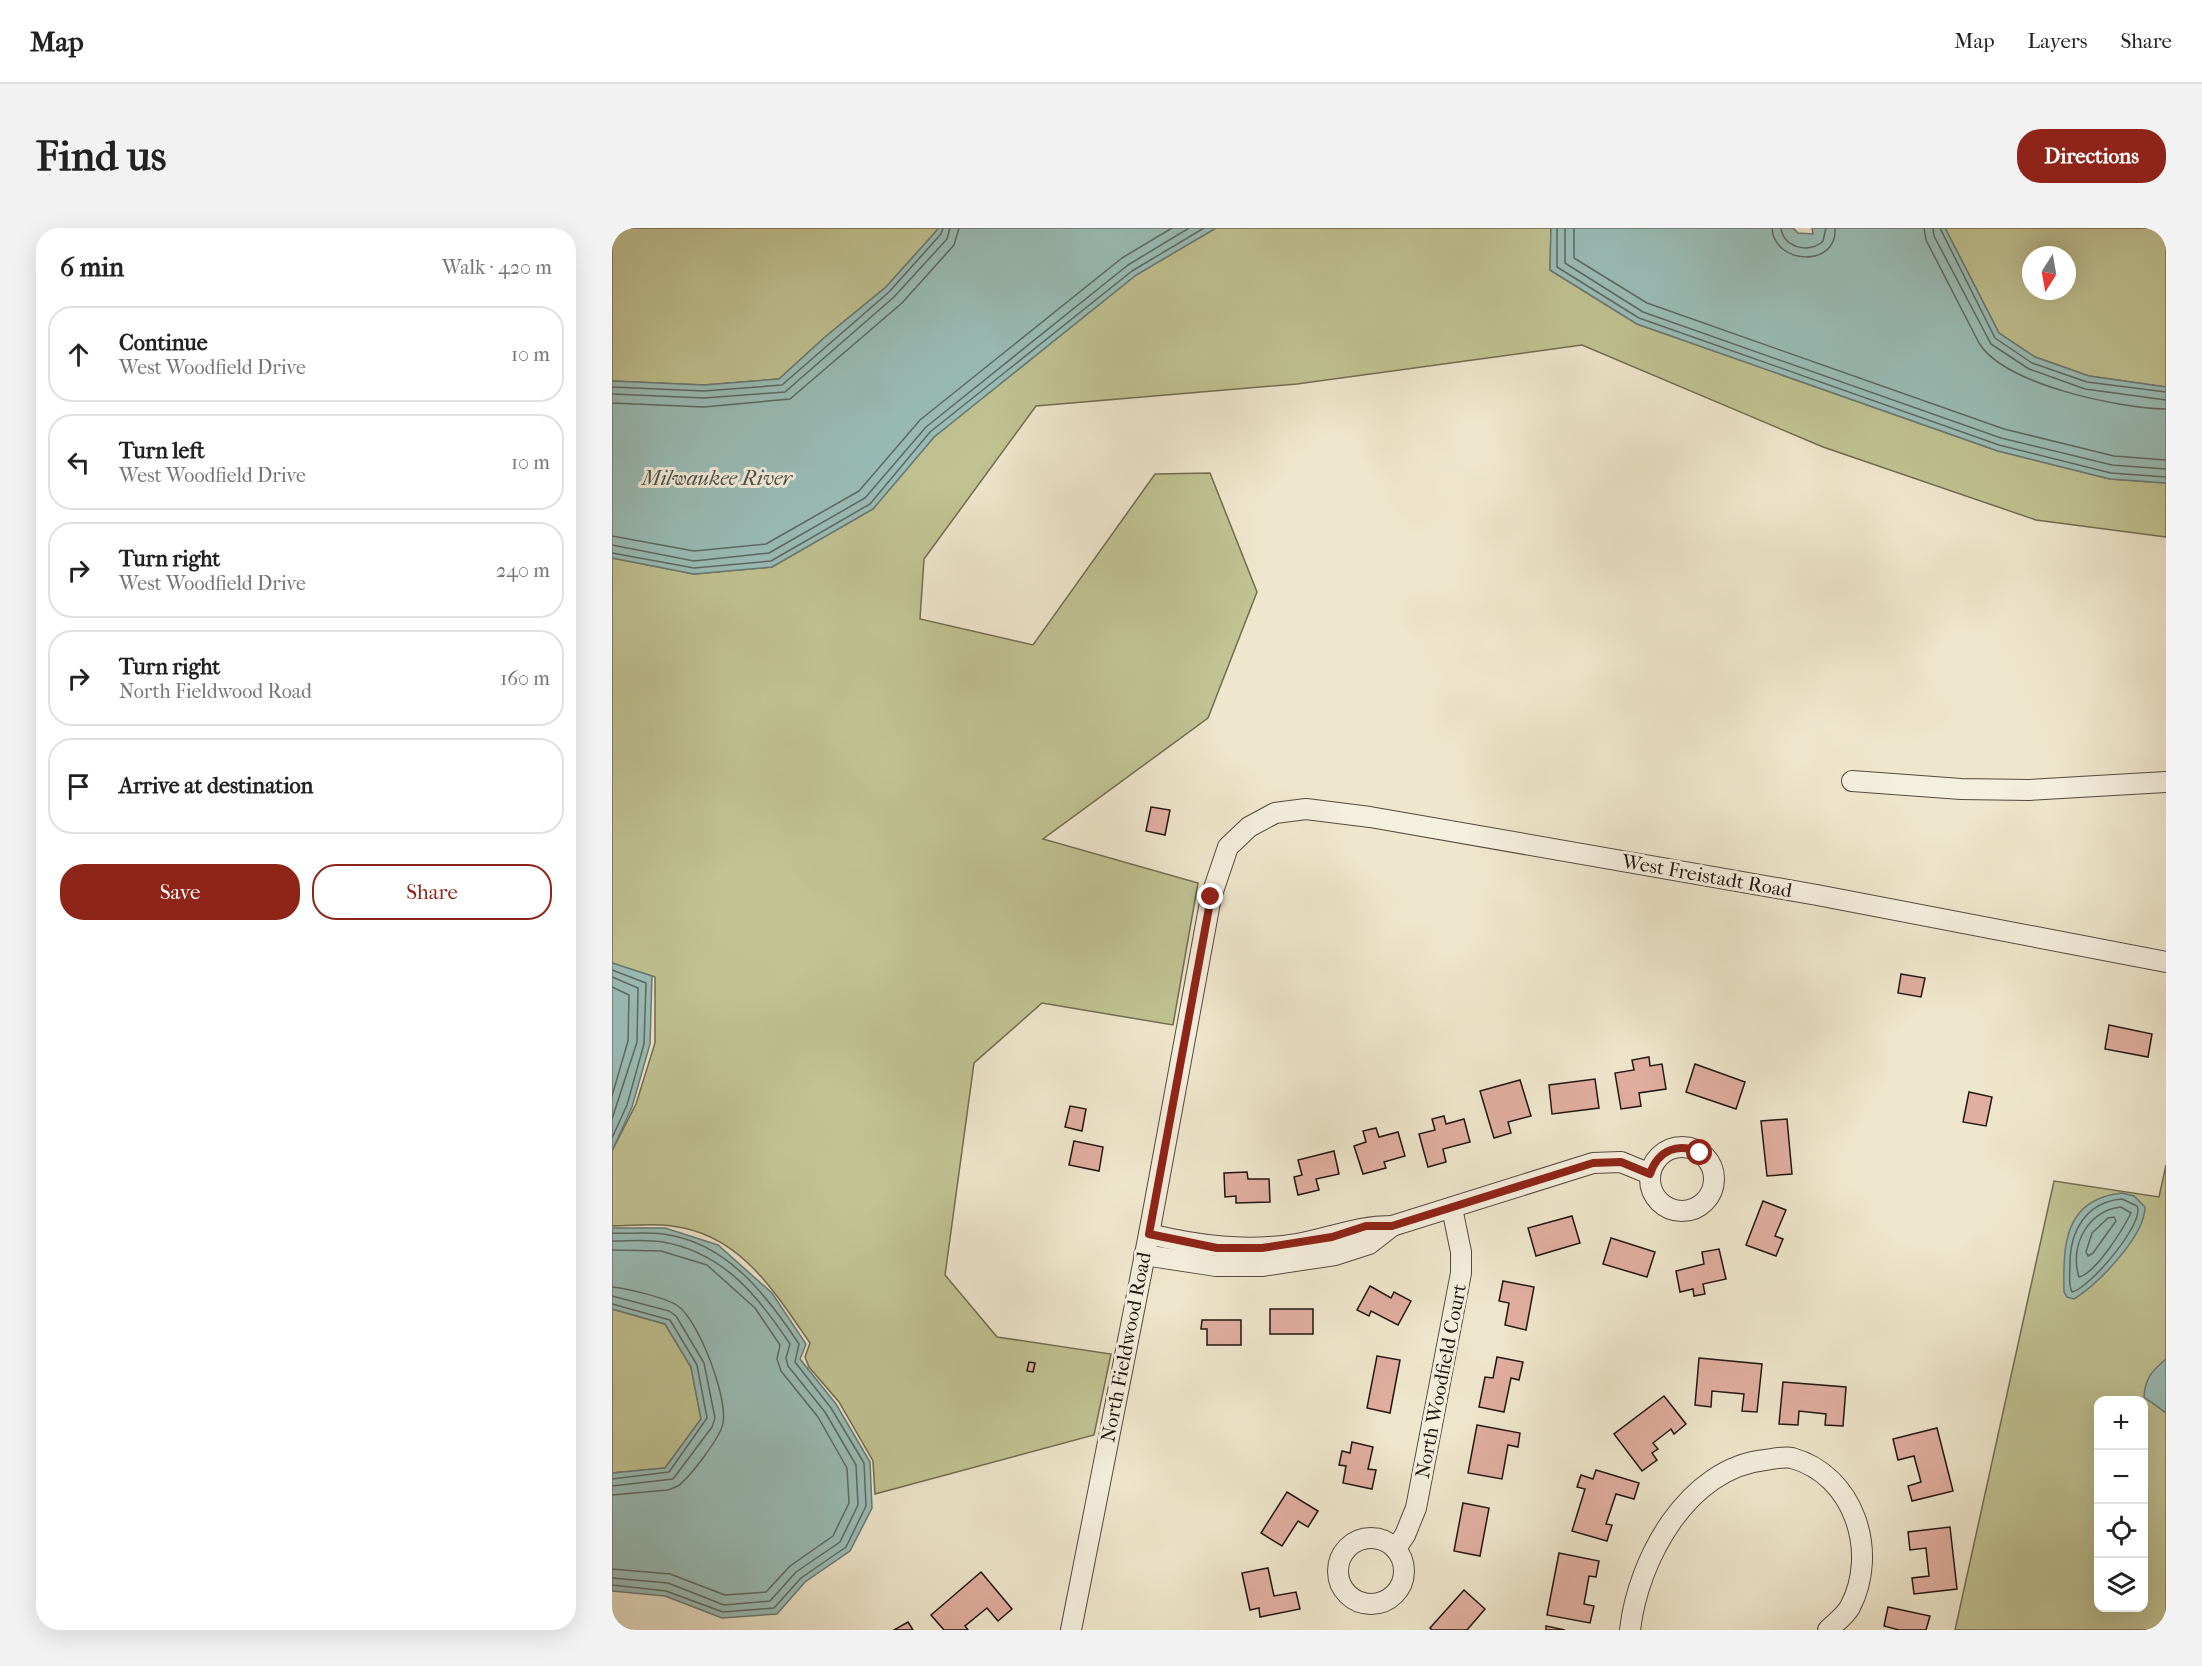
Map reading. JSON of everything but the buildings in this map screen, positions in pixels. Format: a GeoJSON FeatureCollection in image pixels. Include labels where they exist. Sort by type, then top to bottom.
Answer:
{"type":"FeatureCollection","features":[{"type":"Feature","properties":{"kind":"street"},"geometry":{"type":"LineString","coordinates":[[1852,782],[2018,790],[2166,782]]}},
{"type":"Feature","properties":{"kind":"street","name":"West Freistadt Road"},"geometry":{"type":"LineString","coordinates":[[1249,827],[1275,813],[1306,809],[1370,817],[1824,897],[2166,962]]}},
{"type":"Feature","properties":{"kind":"street","name":"North Fieldwood Road"},"geometry":{"type":"LineString","coordinates":[[1071,1630],[1149,1234],[1211,897],[1228,847],[1249,827]]}},
{"type":"Feature","properties":{"kind":"street"},"geometry":{"type":"LineString","coordinates":[[1149,1234],[1216,1257],[1262,1266],[1298,1253],[1335,1255],[1369,1244],[1392,1226],[1593,1163],[1621,1162],[1650,1174]]}},
{"type":"Feature","properties":{"kind":"street","name":"North Woodfield Court"},"geometry":{"type":"LineString","coordinates":[[1396,1548],[1405,1535],[1416,1508],[1458,1292],[1461,1252],[1452,1208]]}},
{"type":"Feature","properties":{"kind":"street"},"geometry":{"type":"LineString","coordinates":[[1144,1255],[1216,1257]]}},
{"type":"Feature","properties":{"kind":"street"},"geometry":{"type":"LineString","coordinates":[[1630,1630],[1638,1587],[1656,1545],[1701,1486],[1733,1466],[1789,1457],[1817,1467],[1833,1480],[1850,1505],[1861,1540],[1862,1569],[1850,1608],[1828,1630]]}},
{"type":"Feature","properties":{"kind":"green space"},"geometry":{"type":"Polygon","coordinates":[[[612,228],[939,228],[886,287],[825,337],[779,379],[704,385],[612,381],[612,228]]]}},
{"type":"Feature","properties":{"kind":"green space"},"geometry":{"type":"Polygon","coordinates":[[[1216,228],[1551,228],[1550,270],[1637,324],[1998,451],[2110,479],[2166,483],[2166,537],[2036,520],[1823,447],[1582,345],[1297,384],[1036,406],[924,559],[920,619],[1033,645],[1155,474],[1210,473],[1257,592],[1208,718],[1043,839],[1198,883],[1173,1025],[1042,1003],[974,1063],[945,1275],[997,1337],[1111,1354],[1094,1435],[875,1494],[873,1461],[839,1402],[809,1367],[805,1357],[810,1343],[783,1304],[753,1268],[717,1240],[696,1231],[664,1225],[612,1226],[612,1151],[636,1104],[655,1043],[655,977],[612,963],[612,558],[694,574],[772,567],[873,509],[934,437],[1136,275],[1216,228]]]}},
{"type":"Feature","properties":{"kind":"green space"},"geometry":{"type":"Polygon","coordinates":[[[1945,228],[2166,228],[2166,387],[2089,376],[2035,357],[1999,333],[1945,228]]]}},
{"type":"Feature","properties":{"kind":"green space"},"geometry":{"type":"Polygon","coordinates":[[[2166,1165],[2166,1630],[1955,1630],[2054,1181],[2159,1197],[2166,1165]]]}},
{"type":"Feature","properties":{"kind":"green space"},"geometry":{"type":"Polygon","coordinates":[[[612,1309],[665,1324],[691,1367],[701,1419],[665,1468],[612,1473],[612,1309]]]}},
{"type":"Feature","properties":{"kind":"water","name":"Milwaukee River"},"geometry":{"type":"Polygon","coordinates":[[[939,228],[1216,228],[1136,275],[934,437],[873,509],[772,567],[694,574],[612,558],[612,381],[704,385],[779,379],[825,337],[886,287],[939,228]]]}},
{"type":"Feature","properties":{"kind":"water"},"geometry":{"type":"Polygon","coordinates":[[[1551,228],[1793,228],[1798,233],[1813,234],[1812,228],[1945,228],[1999,333],[2035,357],[2089,376],[2166,387],[2166,483],[2110,479],[1998,451],[1637,324],[1550,270],[1551,228]]]}},
{"type":"Feature","properties":{"kind":"water"},"geometry":{"type":"Polygon","coordinates":[[[612,963],[652,976],[650,1044],[632,1107],[612,1151],[612,963]]]}},
{"type":"Feature","properties":{"kind":"water"},"geometry":{"type":"Polygon","coordinates":[[[2122,1193],[2134,1196],[2145,1207],[2137,1232],[2107,1271],[2074,1299],[2067,1297],[2064,1292],[2064,1258],[2071,1227],[2088,1204],[2103,1197],[2122,1193]]]}},
{"type":"Feature","properties":{"kind":"water"},"geometry":{"type":"Polygon","coordinates":[[[612,1228],[665,1228],[718,1245],[772,1293],[806,1344],[800,1359],[836,1404],[870,1462],[872,1508],[850,1551],[805,1582],[777,1614],[722,1618],[665,1596],[612,1591],[612,1473],[665,1468],[701,1419],[691,1367],[665,1324],[612,1309],[612,1228]]]}},
{"type":"Feature","properties":{"kind":"water"},"geometry":{"type":"Polygon","coordinates":[[[2166,1359],[2166,1413],[2148,1400],[2148,1396],[2144,1396],[2150,1375],[2166,1359]]]}},
{"type":"Feature","properties":{"kind":"route"},"geometry":{"type":"LineString","coordinates":[[1211,897],[1149,1234],[1217,1248],[1262,1248],[1296,1244],[1332,1237],[1366,1226],[1392,1226],[1593,1163],[1621,1162],[1650,1174],[1653,1164],[1669,1150],[1680,1147],[1690,1148],[1700,1153]]}}]}
